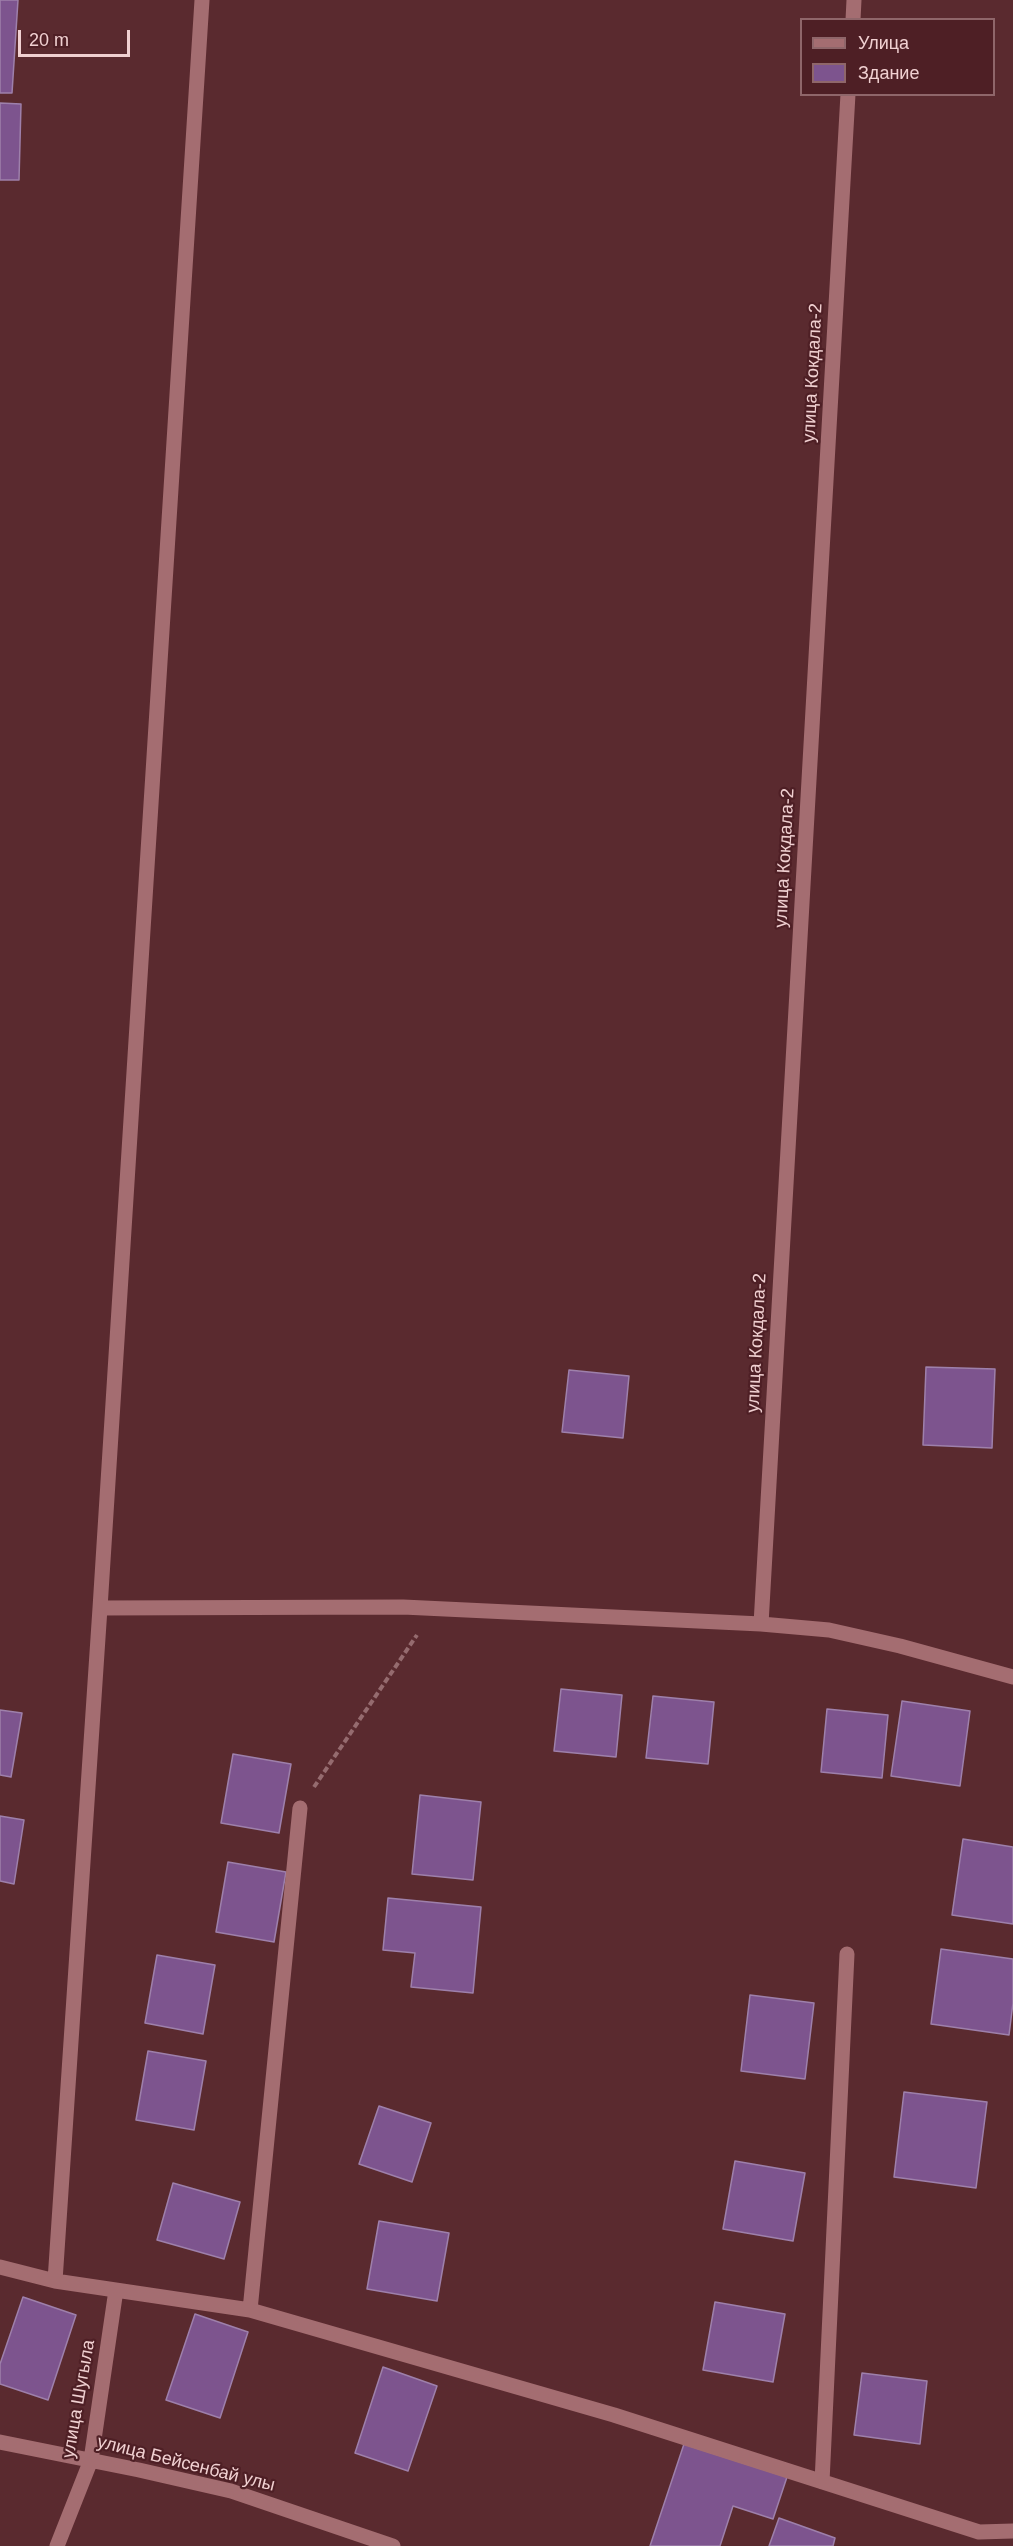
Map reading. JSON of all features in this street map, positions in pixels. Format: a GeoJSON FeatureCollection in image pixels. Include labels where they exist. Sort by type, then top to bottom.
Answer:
{"type":"FeatureCollection","features":[{"type":"Feature","properties":{"kind":"street"},"geometry":{"type":"LineString","coordinates":[[55,2281],[202,0]]}},
{"type":"Feature","properties":{"kind":"street"},"geometry":{"type":"LineString","coordinates":[[853,18],[854,0]]}},
{"type":"Feature","properties":{"kind":"street","name":"улица Кокдала-2"},"geometry":{"type":"LineString","coordinates":[[761,1624],[848,96]]}},
{"type":"Feature","properties":{"kind":"street"},"geometry":{"type":"LineString","coordinates":[[100,1608],[435,1608],[761,1624],[830,1630],[900,1646],[1013,1677]]}},
{"type":"Feature","properties":{"kind":"street"},"geometry":{"type":"LineString","coordinates":[[250,2310],[300,1808]]}},
{"type":"Feature","properties":{"kind":"street"},"geometry":{"type":"LineString","coordinates":[[822,2482],[847,1954]]}},
{"type":"Feature","properties":{"kind":"street"},"geometry":{"type":"LineString","coordinates":[[0,2267],[55,2281],[250,2310],[614,2415],[822,2482],[977,2539],[1013,2531]]}},
{"type":"Feature","properties":{"kind":"street","name":"улица Шугыла"},"geometry":{"type":"LineString","coordinates":[[57,2546],[91,2460],[116,2290]]}},
{"type":"Feature","properties":{"kind":"street","name":"улица Бейсенбай улы"},"geometry":{"type":"LineString","coordinates":[[0,2442],[231,2492],[393,2546]]}},
{"type":"Feature","properties":{"kind":"path"},"geometry":{"type":"LineString","coordinates":[[300,1808],[435,1608]]}},
{"type":"Feature","properties":{"kind":"building"},"geometry":{"type":"Polygon","coordinates":[[[0,0],[18,0],[12,93],[0,93],[0,0]]]}},
{"type":"Feature","properties":{"kind":"building"},"geometry":{"type":"Polygon","coordinates":[[[0,103],[21,104],[19,180],[0,180],[0,103]]]}},
{"type":"Feature","properties":{"kind":"building"},"geometry":{"type":"Polygon","coordinates":[[[926,1367],[995,1369],[992,1448],[923,1445],[926,1367]]]}},
{"type":"Feature","properties":{"kind":"building"},"geometry":{"type":"Polygon","coordinates":[[[569,1370],[629,1376],[623,1438],[562,1432],[569,1370]]]}},
{"type":"Feature","properties":{"kind":"building"},"geometry":{"type":"Polygon","coordinates":[[[561,1689],[622,1695],[616,1757],[554,1751],[561,1689]]]}},
{"type":"Feature","properties":{"kind":"building"},"geometry":{"type":"Polygon","coordinates":[[[653,1696],[714,1702],[708,1764],[646,1758],[653,1696]]]}},
{"type":"Feature","properties":{"kind":"building"},"geometry":{"type":"Polygon","coordinates":[[[902,1701],[970,1711],[960,1786],[891,1776],[902,1701]]]}},
{"type":"Feature","properties":{"kind":"building"},"geometry":{"type":"Polygon","coordinates":[[[827,1709],[888,1715],[882,1778],[821,1772],[827,1709]]]}},
{"type":"Feature","properties":{"kind":"building"},"geometry":{"type":"Polygon","coordinates":[[[0,1710],[22,1713],[11,1777],[0,1775],[0,1710]]]}},
{"type":"Feature","properties":{"kind":"building"},"geometry":{"type":"Polygon","coordinates":[[[233,1754],[291,1764],[279,1833],[221,1823],[233,1754]]]}},
{"type":"Feature","properties":{"kind":"building"},"geometry":{"type":"Polygon","coordinates":[[[420,1795],[481,1802],[473,1880],[412,1874],[420,1795]]]}},
{"type":"Feature","properties":{"kind":"building"},"geometry":{"type":"Polygon","coordinates":[[[0,1816],[24,1820],[14,1884],[0,1881],[0,1816]]]}},
{"type":"Feature","properties":{"kind":"building"},"geometry":{"type":"Polygon","coordinates":[[[963,1839],[1013,1847],[1013,1924],[952,1915],[963,1839]]]}},
{"type":"Feature","properties":{"kind":"building"},"geometry":{"type":"Polygon","coordinates":[[[228,1862],[286,1872],[274,1942],[216,1932],[228,1862]]]}},
{"type":"Feature","properties":{"kind":"building"},"geometry":{"type":"Polygon","coordinates":[[[388,1898],[481,1907],[473,1993],[411,1987],[415,1953],[383,1950],[388,1898]]]}},
{"type":"Feature","properties":{"kind":"building"},"geometry":{"type":"Polygon","coordinates":[[[941,1949],[1013,1959],[1013,2003],[1009,2035],[931,2024],[941,1949]]]}},
{"type":"Feature","properties":{"kind":"building"},"geometry":{"type":"Polygon","coordinates":[[[157,1955],[215,1965],[203,2034],[145,2023],[157,1955]]]}},
{"type":"Feature","properties":{"kind":"building"},"geometry":{"type":"Polygon","coordinates":[[[750,1995],[814,2003],[805,2079],[741,2071],[750,1995]]]}},
{"type":"Feature","properties":{"kind":"building"},"geometry":{"type":"Polygon","coordinates":[[[148,2051],[206,2061],[194,2130],[136,2120],[148,2051]]]}},
{"type":"Feature","properties":{"kind":"building"},"geometry":{"type":"Polygon","coordinates":[[[904,2092],[987,2102],[976,2188],[894,2177],[904,2092]]]}},
{"type":"Feature","properties":{"kind":"building"},"geometry":{"type":"Polygon","coordinates":[[[379,2106],[431,2123],[412,2182],[359,2164],[379,2106]]]}},
{"type":"Feature","properties":{"kind":"building"},"geometry":{"type":"Polygon","coordinates":[[[735,2161],[805,2173],[793,2241],[723,2229],[735,2161]]]}},
{"type":"Feature","properties":{"kind":"building"},"geometry":{"type":"Polygon","coordinates":[[[173,2183],[240,2202],[224,2259],[157,2240],[173,2183]]]}},
{"type":"Feature","properties":{"kind":"building"},"geometry":{"type":"Polygon","coordinates":[[[379,2221],[449,2233],[437,2301],[367,2289],[379,2221]]]}},
{"type":"Feature","properties":{"kind":"building"},"geometry":{"type":"Polygon","coordinates":[[[23,2297],[76,2315],[48,2400],[0,2384],[0,2364],[23,2297]]]}},
{"type":"Feature","properties":{"kind":"building"},"geometry":{"type":"Polygon","coordinates":[[[715,2302],[785,2314],[773,2382],[703,2370],[715,2302]]]}},
{"type":"Feature","properties":{"kind":"building"},"geometry":{"type":"Polygon","coordinates":[[[195,2314],[248,2332],[220,2418],[166,2400],[195,2314]]]}},
{"type":"Feature","properties":{"kind":"building"},"geometry":{"type":"Polygon","coordinates":[[[383,2367],[437,2386],[408,2471],[355,2453],[383,2367]]]}},
{"type":"Feature","properties":{"kind":"building"},"geometry":{"type":"Polygon","coordinates":[[[862,2373],[927,2381],[920,2444],[854,2435],[862,2373]]]}},
{"type":"Feature","properties":{"kind":"building"},"geometry":{"type":"Polygon","coordinates":[[[684,2444],[787,2477],[773,2519],[733,2506],[720,2546],[650,2546],[684,2444]]]}},
{"type":"Feature","properties":{"kind":"building"},"geometry":{"type":"Polygon","coordinates":[[[779,2518],[835,2538],[833,2546],[769,2546],[779,2518]]]}}]}
